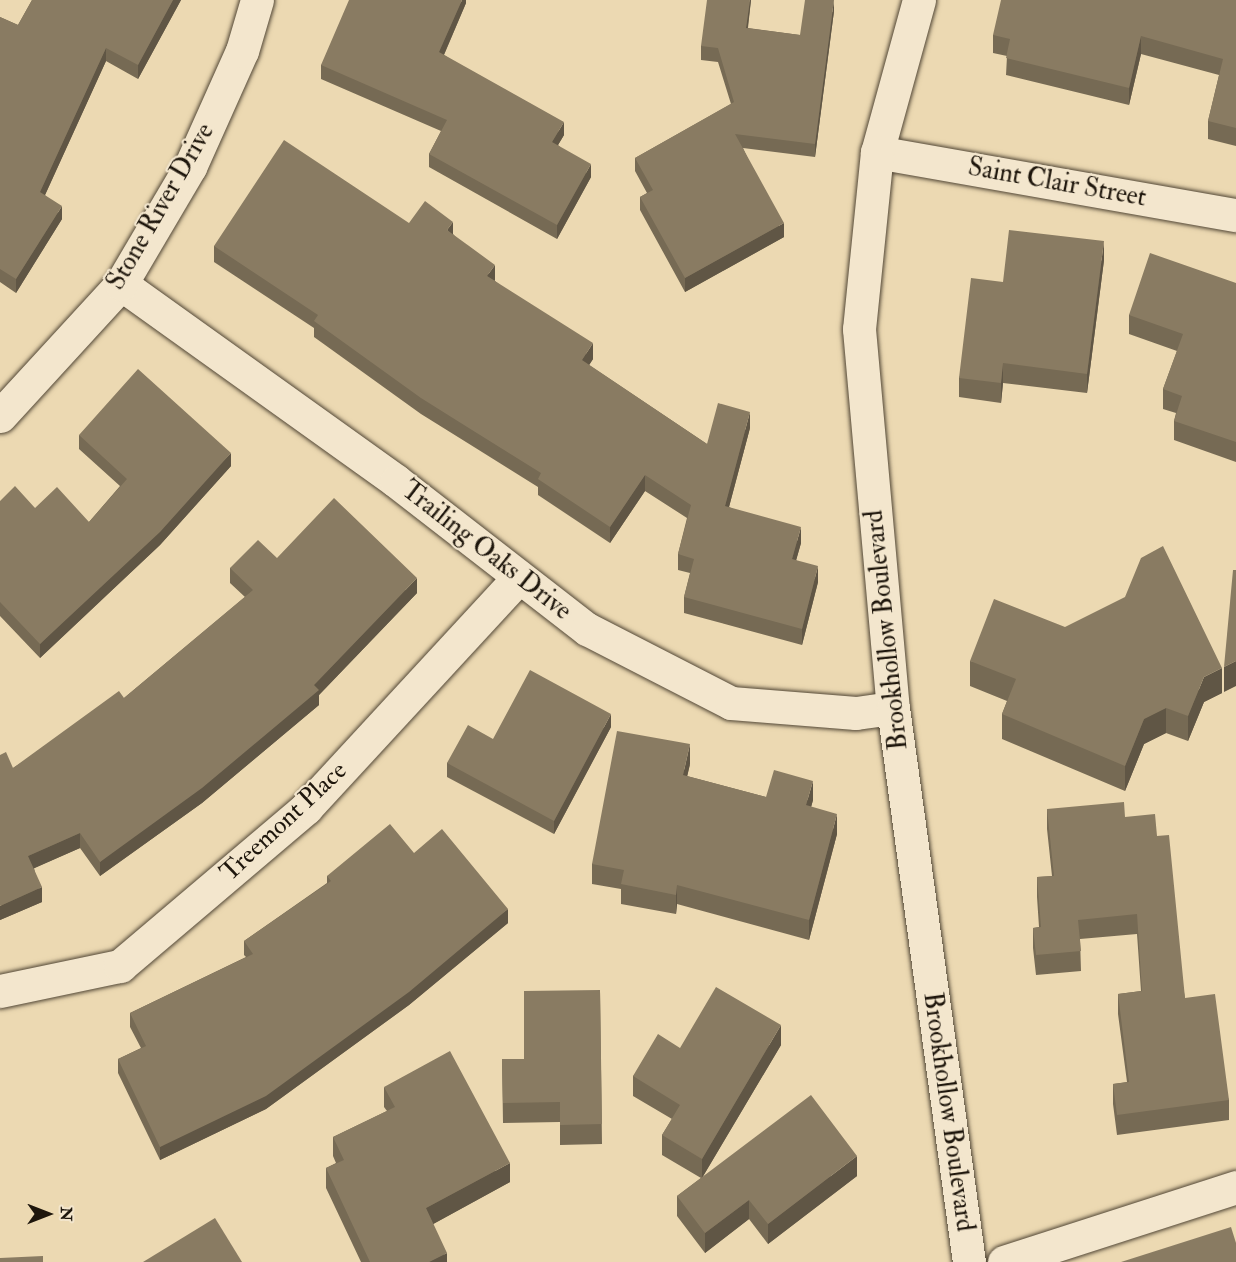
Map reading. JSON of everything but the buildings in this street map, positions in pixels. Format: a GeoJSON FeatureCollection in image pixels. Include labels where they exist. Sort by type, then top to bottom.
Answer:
{"type":"FeatureCollection","features":[{"type":"Feature","properties":{"kind":"street","name":"Stone River Drive"},"geometry":{"type":"LineString","coordinates":[[0,416],[121,285],[190,167],[242,51],[257,0]]}},
{"type":"Feature","properties":{"kind":"street","name":"Brookhollow Boulevard"},"geometry":{"type":"LineString","coordinates":[[918,0],[878,152],[859,329],[893,708],[969,1262]]}},
{"type":"Feature","properties":{"kind":"street","name":"Saint Clair Street"},"geometry":{"type":"LineString","coordinates":[[878,152],[1236,215]]}},
{"type":"Feature","properties":{"kind":"street","name":"Trailing Oaks Drive"},"geometry":{"type":"LineString","coordinates":[[121,285],[519,576],[587,629],[731,703],[856,713],[893,708]]}},
{"type":"Feature","properties":{"kind":"street","name":"Treemont Place"},"geometry":{"type":"LineString","coordinates":[[0,991],[120,966],[306,808],[519,576]]}},
{"type":"Feature","properties":{"kind":"street"},"geometry":{"type":"LineString","coordinates":[[1004,1262],[1236,1187]]}}]}
